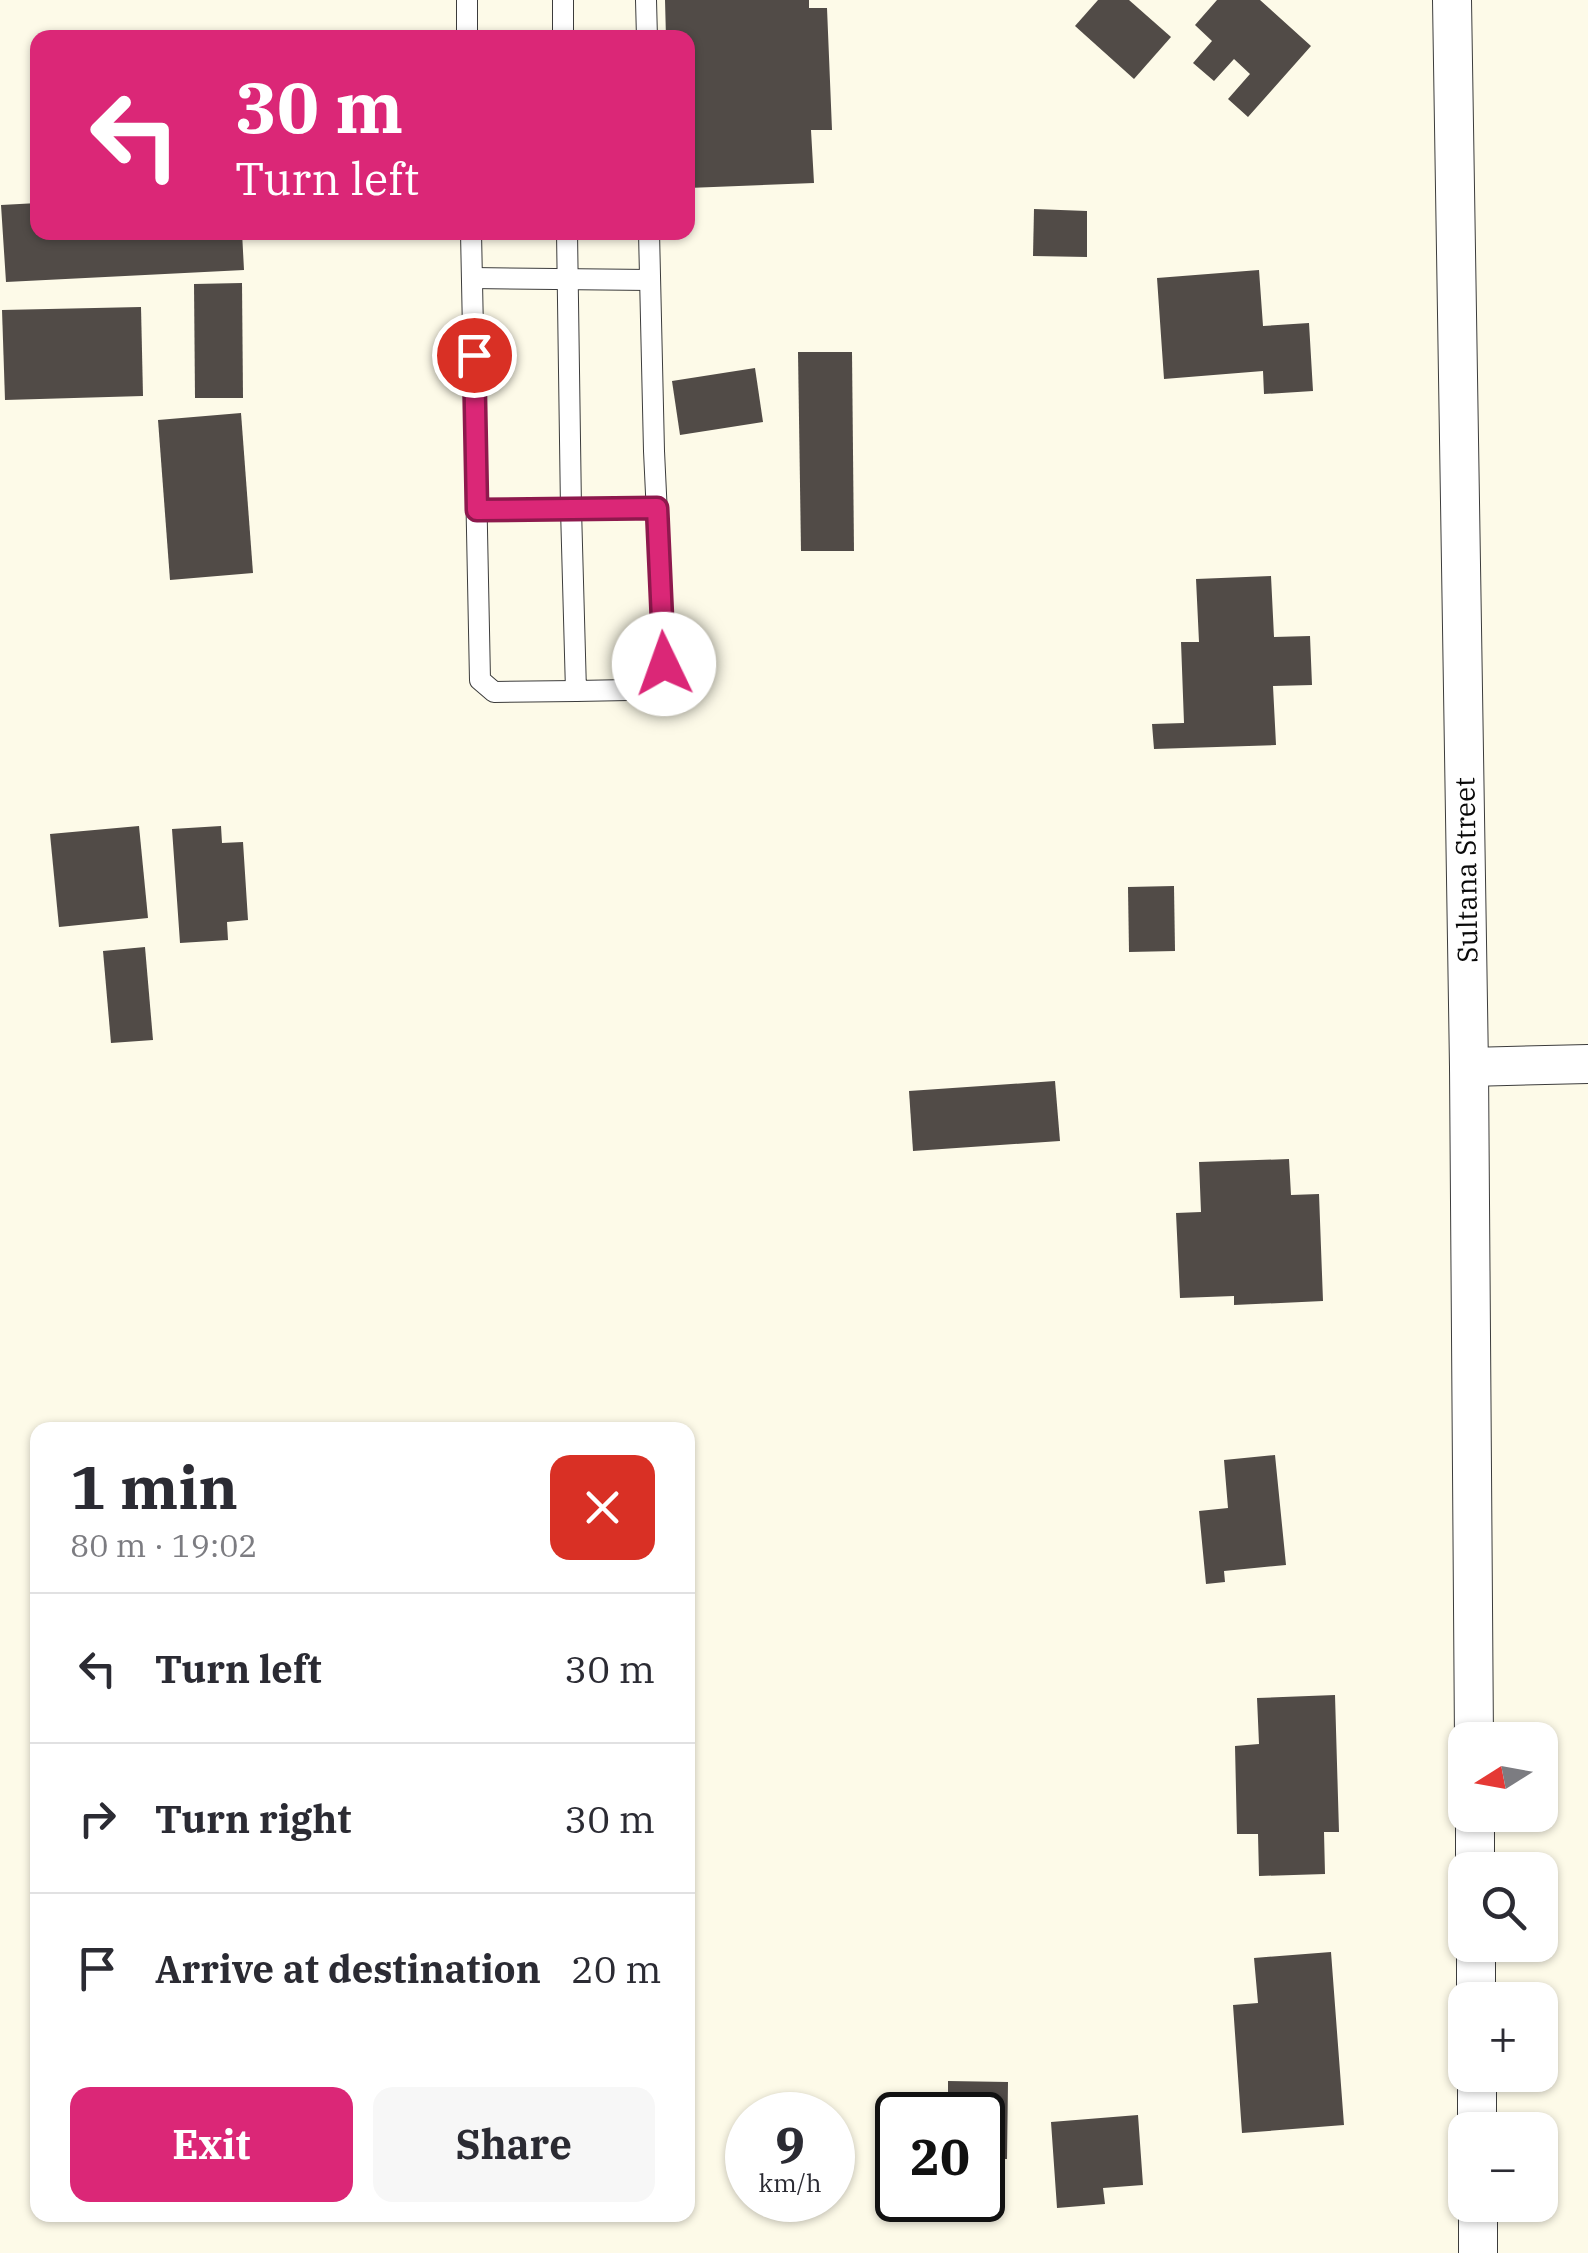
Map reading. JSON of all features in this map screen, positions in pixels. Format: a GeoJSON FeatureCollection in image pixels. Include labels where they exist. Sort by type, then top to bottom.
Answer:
{"type":"FeatureCollection","features":[{"type":"Feature","properties":{"kind":"street","name":"Sultana Street"},"geometry":{"type":"LineString","coordinates":[[1452,0],[1469,1066],[1474,1722]]}},
{"type":"Feature","properties":{"kind":"street"},"geometry":{"type":"LineString","coordinates":[[1469,1066],[1588,1064]]}},
{"type":"Feature","properties":{"kind":"street"},"geometry":{"type":"LineString","coordinates":[[1478,2222],[1478,2253]]}},
{"type":"Feature","properties":{"kind":"lane"},"geometry":{"type":"LineString","coordinates":[[466,0],[468,30]]}},
{"type":"Feature","properties":{"kind":"lane"},"geometry":{"type":"LineString","coordinates":[[562,0],[563,30]]}},
{"type":"Feature","properties":{"kind":"lane"},"geometry":{"type":"LineString","coordinates":[[646,0],[647,30]]}},
{"type":"Feature","properties":{"kind":"lane"},"geometry":{"type":"LineString","coordinates":[[471,240],[480,680],[494,692],[629,690],[653,681],[664,664],[649,240]]}},
{"type":"Feature","properties":{"kind":"lane"},"geometry":{"type":"LineString","coordinates":[[567,240],[576,691]]}},
{"type":"Feature","properties":{"kind":"lane"},"geometry":{"type":"LineString","coordinates":[[472,278],[650,280]]}},
{"type":"Feature","properties":{"kind":"lane"},"geometry":{"type":"LineString","coordinates":[[477,510],[657,508]]}},
{"type":"Feature","properties":{"kind":"building"},"geometry":{"type":"Polygon","coordinates":[[[665,0],[809,0],[809,8],[827,8],[832,130],[811,130],[814,183],[695,188],[695,30],[666,30],[665,0]]]}},
{"type":"Feature","properties":{"kind":"building"},"geometry":{"type":"Polygon","coordinates":[[[1098,0],[1129,0],[1171,37],[1134,79],[1075,26],[1098,0]]]}},
{"type":"Feature","properties":{"kind":"building"},"geometry":{"type":"Polygon","coordinates":[[[1217,0],[1260,0],[1311,46],[1248,117],[1228,99],[1250,74],[1234,59],[1214,81],[1193,63],[1212,41],[1195,25],[1217,0]]]}},
{"type":"Feature","properties":{"kind":"building"},"geometry":{"type":"Polygon","coordinates":[[[30,203],[30,240],[242,240],[244,270],[6,282],[1,205],[30,203]]]}},
{"type":"Feature","properties":{"kind":"building"},"geometry":{"type":"Polygon","coordinates":[[[1034,209],[1087,211],[1087,257],[1033,256],[1034,209]]]}},
{"type":"Feature","properties":{"kind":"building"},"geometry":{"type":"Polygon","coordinates":[[[1259,270],[1263,326],[1309,323],[1313,391],[1264,394],[1263,371],[1164,379],[1157,278],[1259,270]]]}},
{"type":"Feature","properties":{"kind":"building"},"geometry":{"type":"Polygon","coordinates":[[[242,283],[243,398],[195,398],[194,284],[242,283]]]}},
{"type":"Feature","properties":{"kind":"building"},"geometry":{"type":"Polygon","coordinates":[[[141,307],[143,396],[5,400],[2,310],[141,307]]]}},
{"type":"Feature","properties":{"kind":"building"},"geometry":{"type":"Polygon","coordinates":[[[798,352],[852,352],[854,551],[801,551],[798,352]]]}},
{"type":"Feature","properties":{"kind":"building"},"geometry":{"type":"Polygon","coordinates":[[[755,368],[763,422],[680,435],[672,381],[755,368]]]}},
{"type":"Feature","properties":{"kind":"building"},"geometry":{"type":"Polygon","coordinates":[[[241,413],[253,573],[170,580],[158,420],[241,413]]]}},
{"type":"Feature","properties":{"kind":"building"},"geometry":{"type":"Polygon","coordinates":[[[1271,576],[1274,637],[1310,636],[1312,685],[1273,686],[1276,745],[1154,749],[1152,724],[1184,723],[1181,642],[1199,642],[1196,579],[1271,576]]]}},
{"type":"Feature","properties":{"kind":"building"},"geometry":{"type":"Polygon","coordinates":[[[139,826],[148,918],[59,927],[50,834],[139,826]]]}},
{"type":"Feature","properties":{"kind":"building"},"geometry":{"type":"Polygon","coordinates":[[[221,826],[222,843],[243,842],[248,920],[227,922],[228,940],[180,943],[172,829],[221,826]]]}},
{"type":"Feature","properties":{"kind":"building"},"geometry":{"type":"Polygon","coordinates":[[[1174,886],[1175,951],[1129,952],[1128,887],[1174,886]]]}},
{"type":"Feature","properties":{"kind":"building"},"geometry":{"type":"Polygon","coordinates":[[[145,947],[153,1040],[111,1043],[103,951],[145,947]]]}},
{"type":"Feature","properties":{"kind":"building"},"geometry":{"type":"Polygon","coordinates":[[[1055,1081],[1060,1141],[913,1151],[909,1091],[1055,1081]]]}},
{"type":"Feature","properties":{"kind":"building"},"geometry":{"type":"Polygon","coordinates":[[[1289,1159],[1291,1195],[1319,1194],[1323,1301],[1234,1305],[1234,1296],[1180,1298],[1176,1213],[1201,1212],[1199,1162],[1289,1159]]]}},
{"type":"Feature","properties":{"kind":"building"},"geometry":{"type":"Polygon","coordinates":[[[1275,1455],[1286,1565],[1224,1571],[1225,1582],[1206,1584],[1199,1511],[1228,1508],[1224,1460],[1275,1455]]]}},
{"type":"Feature","properties":{"kind":"building"},"geometry":{"type":"Polygon","coordinates":[[[1335,1695],[1339,1832],[1324,1832],[1325,1874],[1259,1876],[1258,1834],[1237,1834],[1235,1746],[1259,1744],[1257,1698],[1335,1695]]]}},
{"type":"Feature","properties":{"kind":"building"},"geometry":{"type":"Polygon","coordinates":[[[1331,1952],[1344,2125],[1242,2133],[1233,2005],[1258,2003],[1254,1958],[1331,1952]]]}},
{"type":"Feature","properties":{"kind":"building"},"geometry":{"type":"Polygon","coordinates":[[[948,2081],[1008,2082],[1007,2159],[1005,2092],[948,2092],[948,2081]]]}},
{"type":"Feature","properties":{"kind":"building"},"geometry":{"type":"Polygon","coordinates":[[[1138,2115],[1143,2185],[1103,2188],[1105,2204],[1057,2208],[1051,2122],[1138,2115]]]}},
{"type":"Feature","properties":{"kind":"route"},"geometry":{"type":"LineString","coordinates":[[474,355],[477,510],[657,508],[664,664]]}}]}
